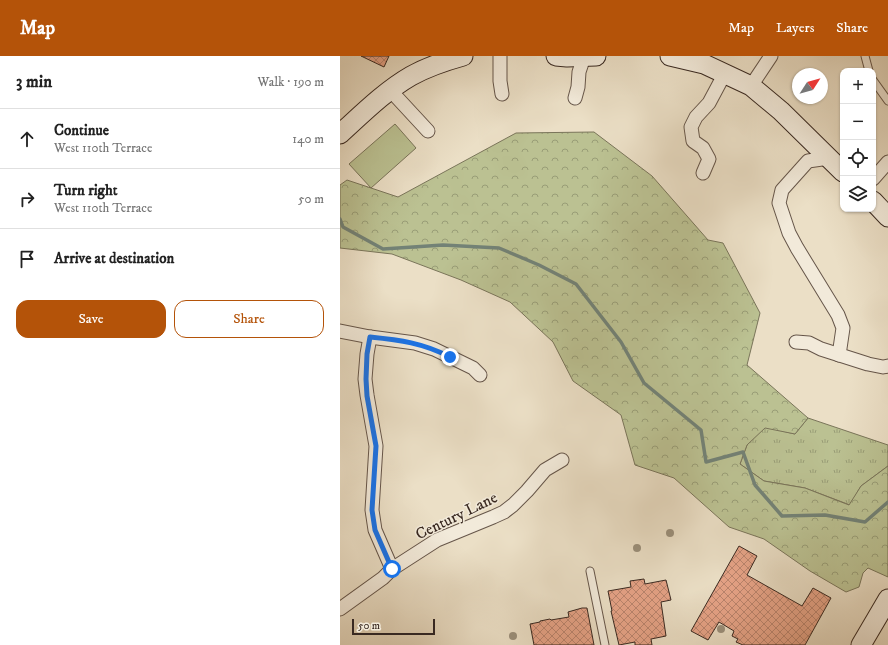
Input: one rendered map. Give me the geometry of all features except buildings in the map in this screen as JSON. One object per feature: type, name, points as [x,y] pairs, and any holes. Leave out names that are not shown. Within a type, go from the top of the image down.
[{"type":"street","points":[[340,134],[411,76],[463,56]]},
{"type":"street","points":[[500,56],[500,81],[502,94]]},
{"type":"street","points":[[556,56],[590,56]]},
{"type":"street","points":[[575,98],[578,87],[579,72],[590,56]]},
{"type":"street","points":[[670,56],[704,64],[751,86],[781,111],[840,169]]},
{"type":"street","points":[[751,86],[771,56]]},
{"type":"street","points":[[703,173],[709,159],[704,148],[693,141],[690,128],[696,117],[709,103],[725,73]]},
{"type":"street","points":[[391,91],[428,131]]},
{"type":"street","points":[[829,158],[808,161],[782,190],[779,203],[789,233],[838,315],[844,328],[839,355]]},
{"type":"street","points":[[876,176],[888,162]]},
{"type":"street","points":[[876,204],[888,217]]},
{"type":"street","points":[[340,331],[415,343],[434,348],[473,368],[480,375]]},
{"type":"street","points":[[370,337],[367,354],[366,379],[367,396],[376,446],[372,510],[375,530],[392,569]]},
{"type":"street","points":[[796,342],[809,343],[821,349],[868,364],[883,367],[888,366]]},
{"type":"street","name":"Century Lane","points":[[340,609],[383,578],[392,569],[437,540],[504,512],[527,491],[545,470],[562,460]]},
{"type":"street","points":[[861,645],[888,599]]},
{"type":"lane","points":[[865,56],[868,68]]},
{"type":"lane","points":[[876,84],[888,101]]},
{"type":"lane","points":[[590,572],[605,645]]},
{"type":"green space","points":[[395,124],[416,148],[371,188],[349,164]]},
{"type":"green space","points":[[594,132],[652,176],[708,240],[723,243],[760,313],[747,365],[808,418],[795,434],[765,428],[747,445],[740,464],[764,481],[805,488],[849,505],[861,486],[888,466],[888,577],[868,568],[863,573],[859,587],[846,592],[810,571],[764,539],[729,527],[674,478],[635,465],[621,415],[573,381],[553,342],[510,302],[461,280],[392,254],[340,248],[340,185],[347,180],[398,197],[516,133]]},
{"type":"green space","points":[[808,418],[888,445],[888,466],[861,486],[850,505],[805,488],[764,481],[740,464],[747,445],[765,427],[795,434]]},
{"type":"waterway","points":[[340,219],[343,227],[383,249],[443,245],[499,248],[539,265],[576,284],[621,342],[644,383],[701,430],[706,462],[743,452],[755,485],[782,516],[825,515],[865,522],[888,502]]},
{"type":"route","points":[[392,569],[375,530],[372,510],[376,446],[367,396],[366,379],[367,354],[370,337],[415,343],[434,348],[450,357]]}]
